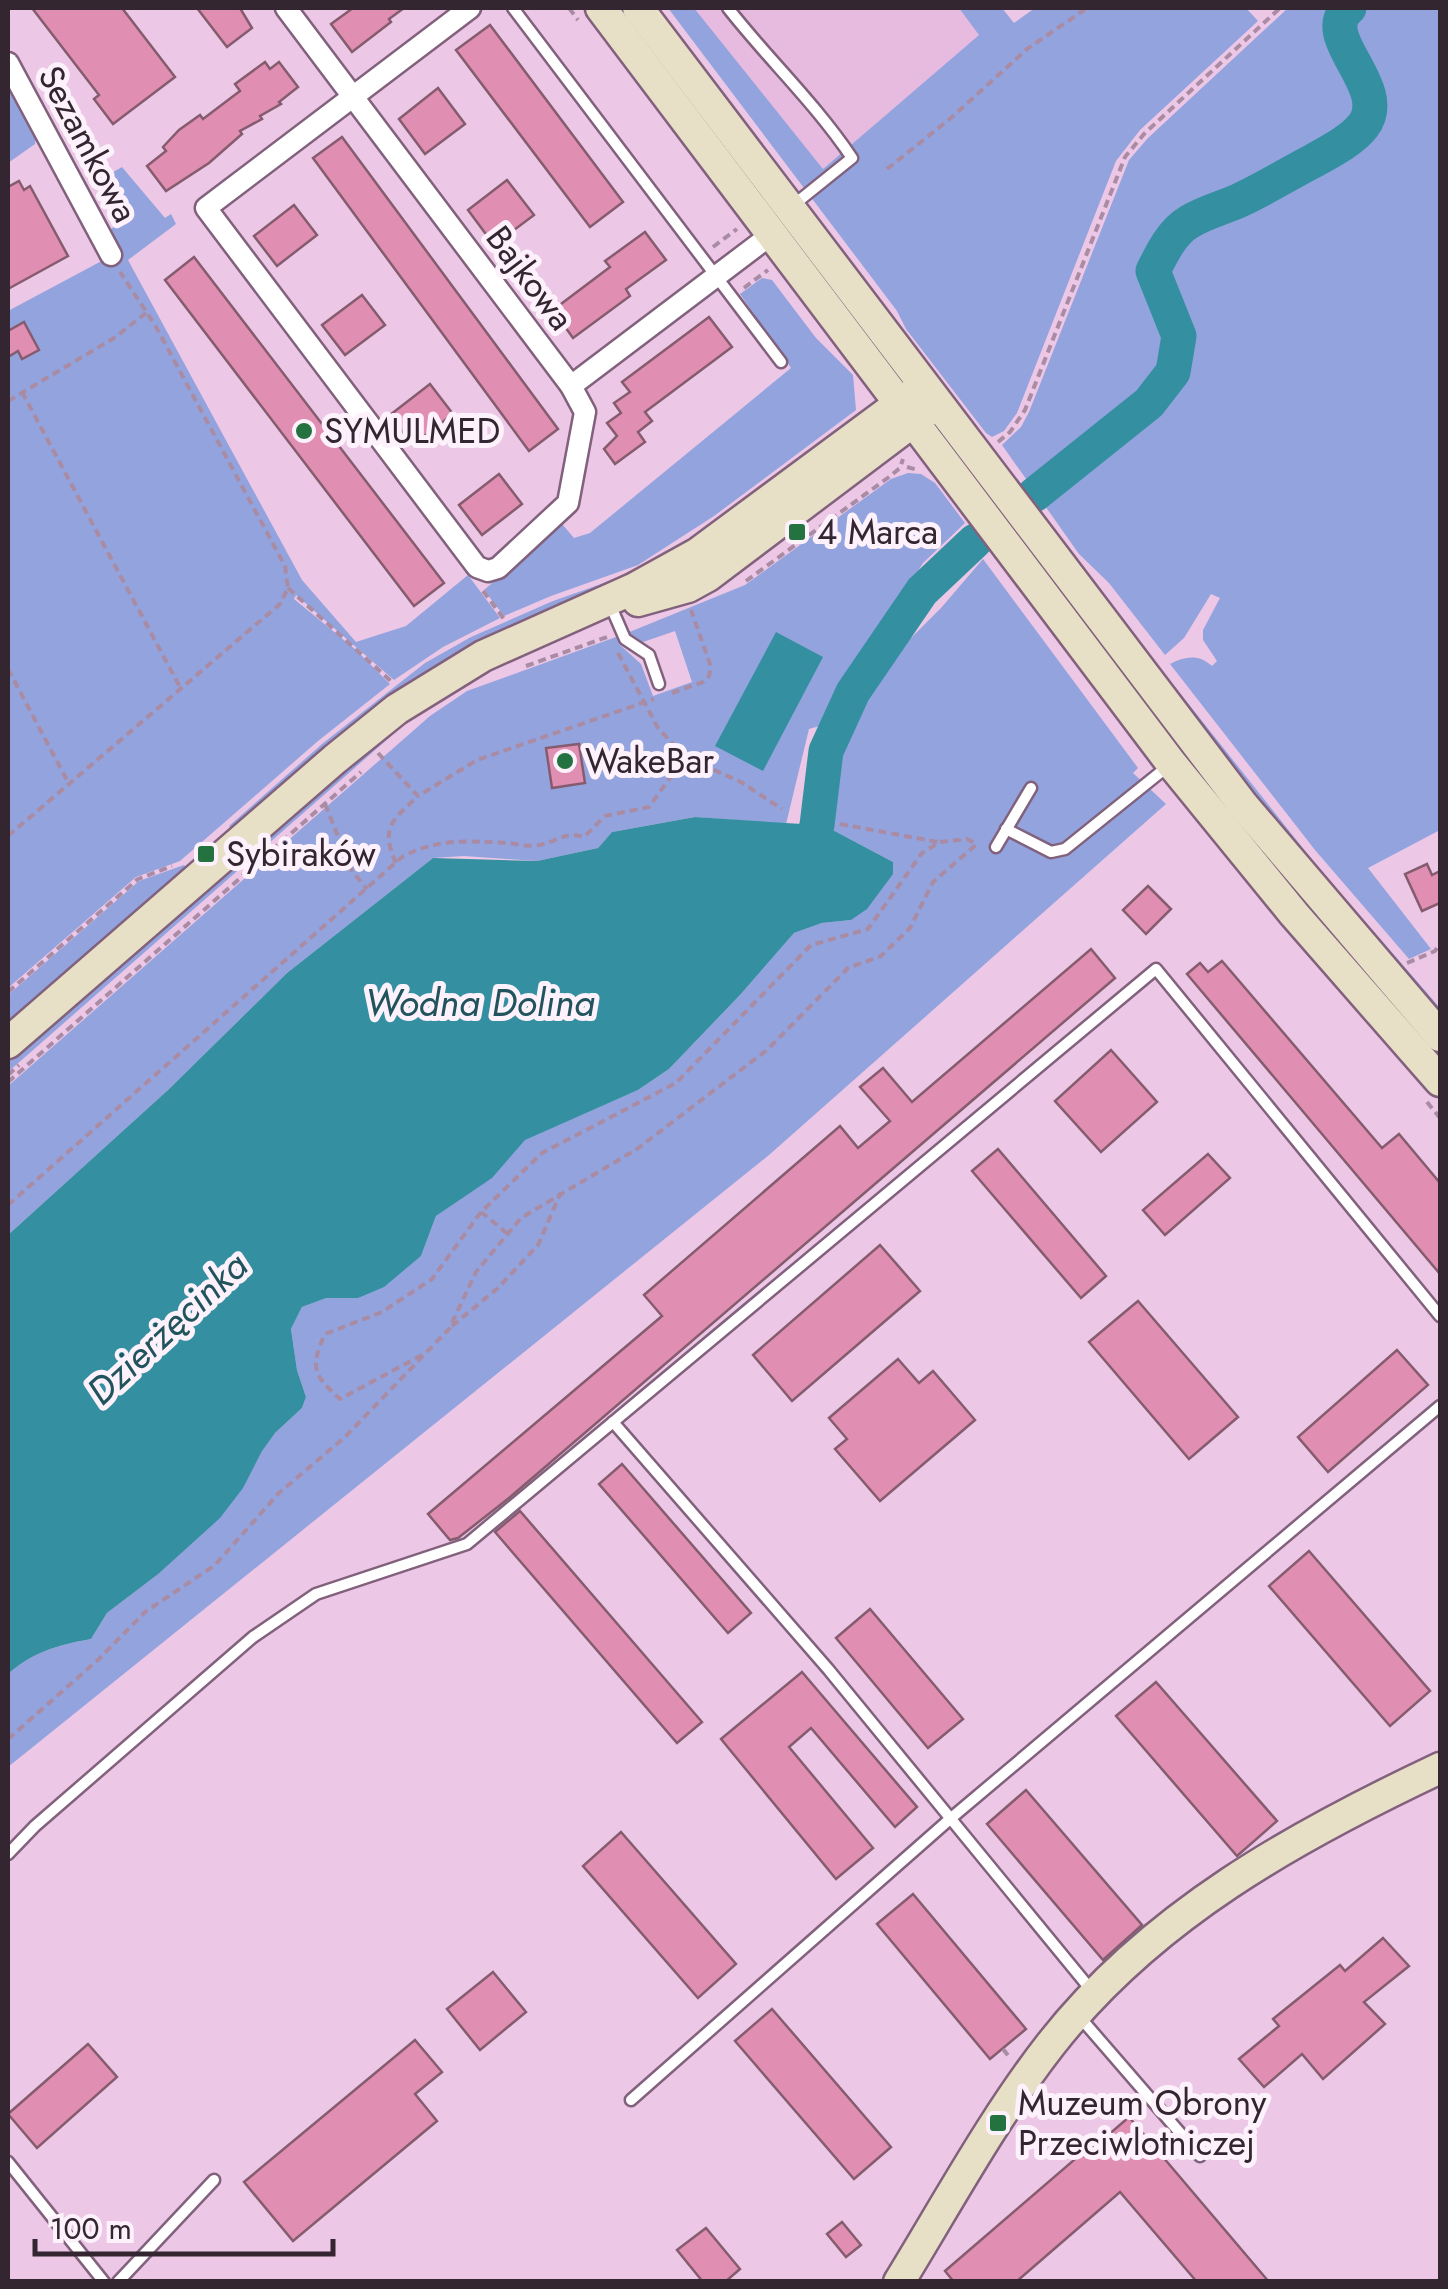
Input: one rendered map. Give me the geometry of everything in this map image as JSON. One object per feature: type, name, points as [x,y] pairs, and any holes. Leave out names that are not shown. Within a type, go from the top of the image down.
[{"type":"main road","points":[[600,8],[772,234],[919,403],[1243,805],[1440,1036]]},
{"type":"main road","points":[[638,8],[790,208],[919,403],[1171,763],[1294,914],[1440,1081]]},
{"type":"main road","points":[[8,1043],[383,720],[459,669],[647,582],[712,544],[919,403]]},
{"type":"main road","points":[[557,624],[611,628],[708,576],[919,403]]},
{"type":"main road","points":[[898,2282],[1028,2076],[1086,2005],[1128,1962],[1221,1886],[1322,1826],[1440,1768]]},
{"type":"street","name":"Bajkowa","points":[[286,8],[572,386],[772,234]]},
{"type":"street","points":[[470,8],[206,208],[477,567],[488,571],[498,568],[568,503],[585,412],[572,386]]},
{"type":"street","name":"Sezamkowa","points":[[8,63],[112,256]]},
{"type":"lane","points":[[513,8],[781,362]]},
{"type":"lane","points":[[728,8],[766,56],[790,76],[852,158],[790,208]]},
{"type":"lane","points":[[611,628],[649,655],[659,684]]},
{"type":"lane","points":[[1006,829],[1051,852],[1065,849],[1171,763]]},
{"type":"lane","points":[[996,847],[1031,788]]},
{"type":"lane","points":[[8,1854],[48,1814],[254,1636],[295,1606],[316,1594],[467,1544],[1156,970],[1440,1316]]},
{"type":"lane","points":[[631,2100],[950,1819],[1440,1406]]},
{"type":"lane","points":[[613,1422],[828,1669],[950,1819],[1086,2005],[1090,2025],[1200,2156]]},
{"type":"lane","points":[[8,2162],[104,2282]]},
{"type":"lane","points":[[118,2282],[214,2180]]},
{"type":"path","points":[[887,169],[1027,49],[1086,8]]},
{"type":"path","points":[[994,444],[1010,432],[1024,410],[1124,158],[1144,134],[1280,8]]},
{"type":"path","points":[[702,256],[737,228]]},
{"type":"path","points":[[8,836],[280,604],[288,588],[284,566],[112,256]]},
{"type":"path","points":[[732,296],[768,270]]},
{"type":"path","points":[[8,401],[114,338],[146,313]]},
{"type":"path","points":[[22,392],[181,689]]},
{"type":"path","points":[[498,568],[482,590],[504,620]]},
{"type":"path","points":[[288,588],[394,684]]},
{"type":"path","points":[[396,862],[386,841],[394,819],[418,796],[477,760],[703,682],[710,676],[687,601]]},
{"type":"path","points":[[524,664],[611,628]]},
{"type":"path","points":[[617,650],[658,728],[685,756],[741,782],[782,808]]},
{"type":"path","points":[[8,670],[69,784]]},
{"type":"path","points":[[377,751],[418,796]]},
{"type":"path","points":[[8,1205],[396,862],[424,845],[457,840],[540,845],[557,836],[584,837],[605,816],[649,807],[685,756]]},
{"type":"path","points":[[8,1079],[365,765]]},
{"type":"path","points":[[324,802],[352,871],[366,889]]},
{"type":"path","points":[[840,824],[940,842],[967,840],[996,847]]},
{"type":"path","points":[[426,1353],[340,1399],[319,1380],[314,1359],[326,1334],[382,1312],[432,1278],[482,1212],[542,1153],[676,1084],[811,945],[868,930],[922,853],[940,842]]},
{"type":"path","points":[[449,1329],[476,1272],[521,1218],[637,1149],[767,1050],[848,968],[881,956],[910,928],[932,882],[977,844]]},
{"type":"path","points":[[1407,963],[1434,951],[1440,942]]},
{"type":"path","points":[[8,1739],[144,1612],[215,1565],[278,1493],[346,1437],[449,1329],[498,1288],[538,1245],[562,1192]]},
{"type":"path","points":[[482,1212],[508,1234]]},
{"type":"shaded area","points":[[668,8],[694,8],[823,169],[979,35],[959,8],[1002,8],[1014,23],[1035,8],[1246,8],[1258,21],[1140,130],[1116,161],[1017,413],[1004,431],[992,437],[906,329],[897,311]]},
{"type":"shaded area","points":[[694,8],[959,8],[980,34],[823,169]]},
{"type":"shaded area","points":[[1288,8],[1440,8],[1440,830],[1368,868],[1431,949],[1409,959],[1315,850],[1170,664],[1192,658],[1212,666],[1217,661],[1203,640],[1203,630],[1220,598],[1211,594],[1184,638],[1165,655],[1109,583],[1079,554],[1002,445],[1021,427],[1029,412],[1129,160]]},
{"type":"shaded area","points":[[8,74],[37,128],[35,144],[8,163]]},
{"type":"shaded area","points":[[122,167],[165,218],[171,214],[176,224],[128,260],[302,580],[356,642],[406,626],[468,575],[500,618],[443,647],[394,680],[296,595],[294,599],[390,684],[180,861],[136,877],[8,988],[8,311],[111,256],[109,235],[123,220],[101,179]]},
{"type":"shaded area","points":[[762,278],[772,280],[816,338],[853,375],[856,410],[714,516],[638,565],[504,616],[484,590],[562,524],[574,538],[590,533],[791,368],[740,294]]},
{"type":"shaded area","points":[[853,420],[692,549],[518,627],[235,832],[229,826],[322,744],[425,663],[471,637],[553,601],[641,570],[718,520]]},
{"type":"shaded area","points":[[908,473],[921,474],[935,483],[965,523],[923,563],[823,725],[809,729],[786,824],[695,817],[612,832],[598,848],[537,861],[433,858],[287,973],[168,1090],[8,1235],[8,1086],[430,716],[467,691],[616,637],[641,664],[653,696],[692,682],[675,631],[643,642],[627,633],[745,585],[891,479]]},
{"type":"shaded area","name":"Wodna Dolina","points":[[983,559],[1138,768],[1133,773],[1166,804],[769,1155],[8,1767],[8,1674],[46,1650],[91,1639],[107,1613],[157,1575],[275,1433],[302,1408],[306,1397],[291,1329],[302,1307],[325,1298],[358,1298],[421,1256],[436,1216],[492,1177],[525,1139],[638,1090],[669,1069],[794,933],[822,923],[851,920],[893,862],[829,828],[838,758],[881,668]]},
{"type":"shaded area","points":[[1164,673],[1317,866],[1440,1008],[1440,1019],[1313,873],[1165,686]]},
{"type":"shaded area","points":[[423,708],[8,1072],[8,1058],[359,754]]},
{"type":"shaded area","points":[[184,865],[189,871],[8,1029],[8,995],[139,881]]},
{"type":"water","points":[[776,632],[823,657],[763,771],[715,746]]},
{"type":"water","name":"Wodna Dolina","points":[[695,817],[829,828],[893,862],[893,874],[867,909],[851,920],[822,923],[794,933],[669,1069],[638,1090],[525,1140],[492,1178],[436,1216],[421,1256],[384,1287],[358,1298],[326,1298],[302,1307],[291,1329],[306,1397],[302,1408],[275,1433],[243,1488],[220,1518],[157,1575],[107,1613],[91,1639],[46,1650],[8,1674],[8,1235],[168,1090],[287,973],[433,858],[537,861],[598,848],[612,832]]},
{"type":"building","points":[[32,8],[122,8],[175,77],[113,124],[94,99],[99,95]]},
{"type":"building","points":[[197,8],[240,8],[252,28],[227,47]]},
{"type":"building","points":[[353,8],[404,8],[352,52],[331,24]]},
{"type":"building","points":[[490,25],[623,202],[590,227],[456,50]]},
{"type":"building","points":[[265,62],[270,69],[279,62],[298,87],[281,104],[260,116],[262,119],[240,131],[242,134],[209,163],[166,191],[147,166],[166,151],[163,147],[179,130],[200,115],[203,119],[240,91],[235,84]]},
{"type":"building","points":[[438,88],[465,124],[425,154],[399,119]]},
{"type":"building","points":[[342,137],[558,429],[529,451],[313,158]]},
{"type":"building","points":[[507,180],[534,215],[494,245],[468,210]]},
{"type":"building","points":[[19,181],[24,190],[30,186],[68,256],[8,289],[8,187]]},
{"type":"building","points":[[294,205],[317,235],[277,266],[254,236]]},
{"type":"building","points":[[645,232],[666,260],[626,289],[630,296],[573,338],[553,310],[610,267],[605,261]]},
{"type":"building","points":[[194,257],[444,583],[414,606],[165,280]]},
{"type":"building","points":[[362,295],[385,325],[345,355],[322,325]]},
{"type":"building","points":[[709,317],[732,347],[645,412],[652,421],[638,432],[645,442],[615,464],[604,449],[617,436],[607,423],[621,413],[614,403],[630,392],[622,382]]},
{"type":"building","points":[[24,322],[39,350],[22,359],[18,351],[8,357],[8,331]]},
{"type":"building","points":[[430,384],[453,414],[413,445],[390,415]]},
{"type":"building","points":[[499,474],[522,504],[482,535],[459,505]]},
{"type":"building","points":[[579,744],[585,783],[552,788],[546,748]]},
{"type":"building","points":[[1427,864],[1432,875],[1440,871],[1440,903],[1422,911],[1405,874]]},
{"type":"building","points":[[1148,886],[1171,909],[1146,934],[1123,910]]},
{"type":"building","points":[[1091,949],[1115,978],[509,1498],[458,1538],[450,1540],[428,1514],[662,1316],[644,1295],[840,1126],[858,1148],[890,1121],[860,1087],[883,1068],[912,1102]]},
{"type":"building","points":[[1222,961],[1382,1148],[1399,1134],[1440,1183],[1440,1274],[1187,974],[1200,963],[1208,972]]},
{"type":"building","points":[[1111,1050],[1157,1102],[1101,1152],[1055,1101]]},
{"type":"building","points":[[998,1149],[1106,1276],[1081,1298],[972,1171]]},
{"type":"building","points":[[1208,1154],[1230,1178],[1165,1235],[1143,1210]]},
{"type":"building","points":[[880,1245],[920,1291],[792,1401],[753,1355]]},
{"type":"building","points":[[1138,1301],[1238,1417],[1189,1459],[1089,1342]]},
{"type":"building","points":[[1397,1350],[1428,1385],[1328,1472],[1298,1437]]},
{"type":"building","points":[[898,1359],[919,1383],[933,1371],[975,1420],[880,1501],[835,1449],[847,1439],[829,1418]]},
{"type":"building","points":[[622,1464],[751,1613],[728,1633],[599,1484]]},
{"type":"building","points":[[520,1511],[702,1722],[677,1743],[495,1532]]},
{"type":"building","points":[[1309,1551],[1430,1691],[1390,1726],[1269,1586]]},
{"type":"building","points":[[870,1609],[963,1719],[928,1748],[836,1638]]},
{"type":"building","points":[[802,1672],[917,1807],[895,1827],[811,1728],[789,1747],[873,1848],[836,1879],[721,1739]]},
{"type":"building","points":[[1156,1682],[1277,1821],[1237,1856],[1116,1716]]},
{"type":"building","points":[[1026,1790],[1142,1925],[1103,1960],[987,1824]]},
{"type":"building","points":[[621,1832],[736,1964],[698,1998],[583,1866]]},
{"type":"building","points":[[913,1894],[1026,2029],[990,2059],[877,1924]]},
{"type":"building","points":[[1383,1938],[1409,1966],[1364,2002],[1385,2024],[1323,2079],[1302,2054],[1264,2087],[1239,2059],[1279,2026],[1273,2019],[1340,1965],[1345,1971]]},
{"type":"building","points":[[493,1972],[526,2012],[480,2050],[447,2009]]},
{"type":"building","points":[[772,2009],[891,2147],[854,2179],[735,2041]]},
{"type":"building","points":[[415,2040],[442,2072],[415,2094],[437,2121],[293,2241],[244,2182]]},
{"type":"building","points":[[88,2044],[117,2077],[37,2148],[8,2114]]},
{"type":"building","points":[[1129,2117],[1269,2282],[1197,2282],[1120,2192],[1016,2282],[954,2282],[945,2271]]},
{"type":"building","points":[[842,2222],[861,2245],[846,2257],[827,2234]]},
{"type":"building","points":[[706,2228],[740,2269],[725,2282],[703,2282],[677,2250]]},
{"type":"waterway","name":"Dzierżęcinka","points":[[1034,495],[1149,403],[1173,372],[1179,336],[1153,271],[1177,231],[1326,154],[1363,126],[1370,111],[1369,95],[1341,33],[1341,20],[1349,8]]},
{"type":"waterway","name":"Dzierżęcinka","points":[[806,869],[817,825],[826,751],[853,692],[922,591],[975,541]]},
{"type":"place","name":"SYMULMED","points":[[304,431]]},
{"type":"place","name":"4 Marca","points":[[797,532]]},
{"type":"place","name":"WakeBar","points":[[565,761]]},
{"type":"place","name":"Sybiraków","points":[[206,854]]},
{"type":"place","name":"Muzeum Obrony Przeciwlotniczej","points":[[998,2123]]}]
